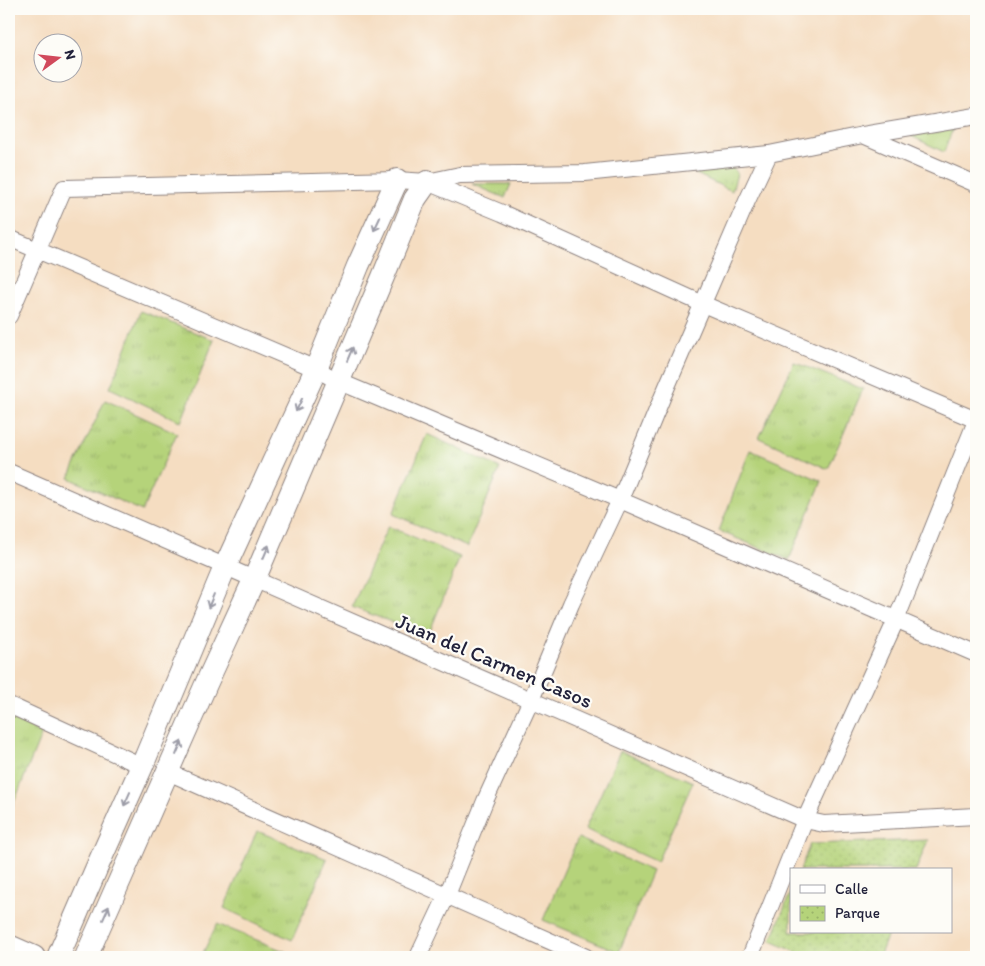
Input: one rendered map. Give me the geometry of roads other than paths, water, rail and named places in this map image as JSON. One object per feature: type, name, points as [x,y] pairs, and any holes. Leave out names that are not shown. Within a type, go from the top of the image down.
[{"type":"street","points":[[9,316],[64,188],[397,180],[426,182],[460,175],[585,173],[769,154],[863,135],[976,116]]},
{"type":"street","points":[[863,135],[976,184]]},
{"type":"street","points":[[418,957],[447,895],[485,801],[531,700],[571,604],[620,500],[702,304],[769,154]]},
{"type":"street","points":[[58,957],[142,766],[225,567],[316,369],[358,266],[397,180]]},
{"type":"street","points":[[426,182],[702,304],[976,421],[896,620],[805,820],[750,957]]},
{"type":"street","points":[[86,957],[254,580],[415,199],[426,182]]},
{"type":"street","points":[[9,238],[976,654]]},
{"type":"street","name":"Juan del Carmen Casos","points":[[9,472],[805,820],[824,824],[976,816]]},
{"type":"street","points":[[9,705],[142,766]]},
{"type":"street","points":[[168,772],[586,957]]},
{"type":"street","points":[[9,946],[34,957]]}]
